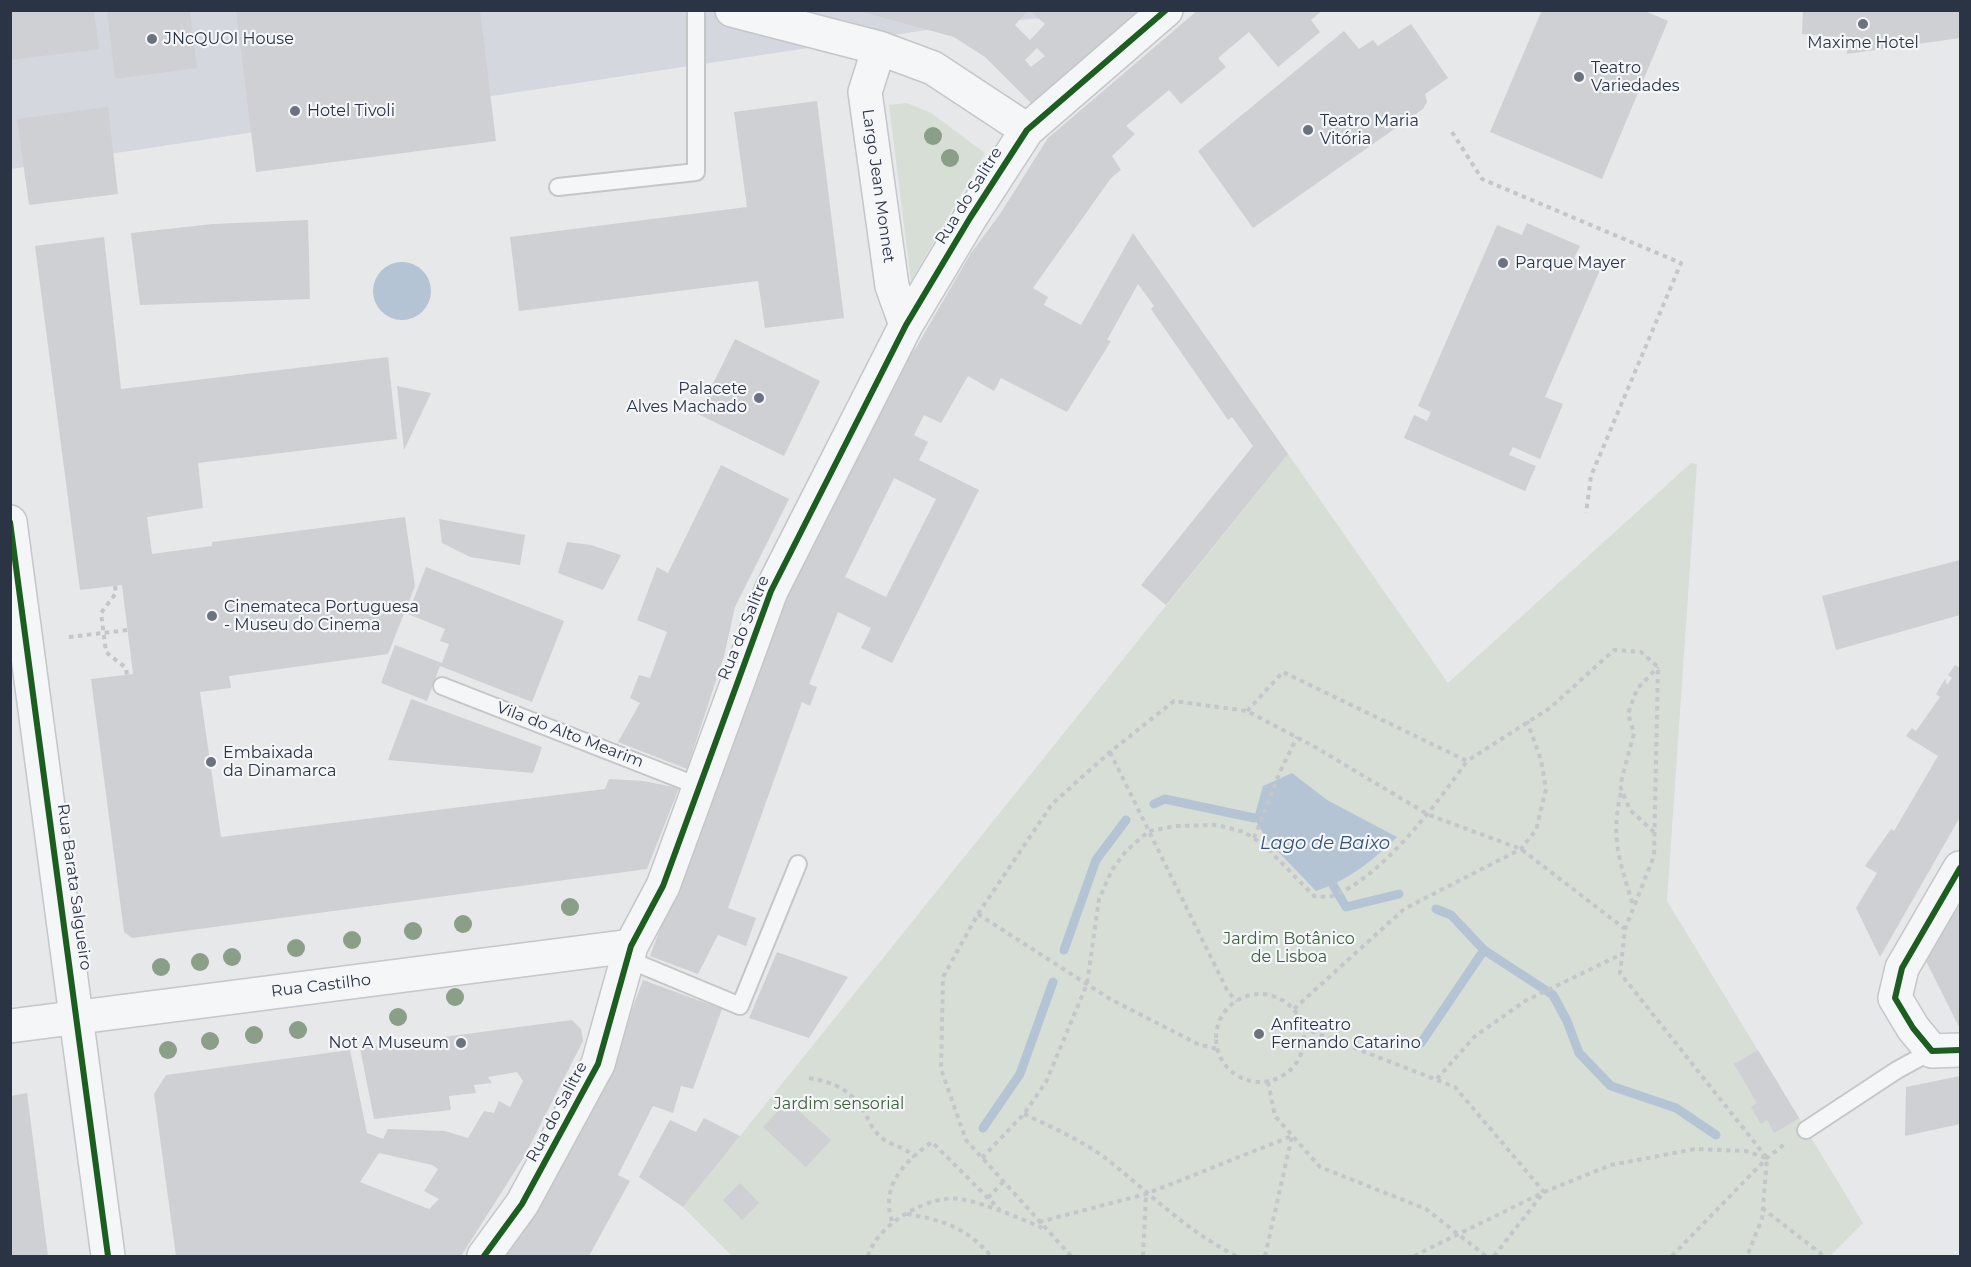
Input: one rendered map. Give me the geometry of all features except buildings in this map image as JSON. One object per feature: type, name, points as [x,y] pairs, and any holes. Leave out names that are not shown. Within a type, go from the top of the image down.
[{"type":"street","points":[[732,10],[879,48],[933,68],[1027,130]]},
{"type":"street","name":"Rua do Salitre","points":[[484,1257],[522,1204],[598,1064],[629,952],[663,886],[771,591],[906,324],[1027,130],[1166,10]]},
{"type":"street","name":"Largo Jean Monnet","points":[[879,48],[865,92],[892,286],[906,324]]},
{"type":"street","name":"Rua Barata Salgueiro","points":[[10,522],[18,634],[78,1017],[108,1257]]},
{"type":"street","points":[[1946,1051],[1913,1028],[1895,998],[1902,968],[1960,868]]},
{"type":"street","name":"Rua Castilho","points":[[10,1026],[629,952]]},
{"type":"lane","points":[[558,187],[696,172],[696,10]]},
{"type":"lane","name":"Vila do Alto Mearim","points":[[442,686],[698,786]]},
{"type":"lane","points":[[629,952],[740,1006],[798,864]]},
{"type":"lane","points":[[1806,1130],[1897,1070],[1946,1051]]},
{"type":"path","points":[[1452,132],[1482,179],[1681,264],[1591,476],[1586,513]]},
{"type":"path","points":[[115,586],[116,593],[101,613],[103,633],[106,652],[126,668],[127,675]]},
{"type":"path","points":[[69,637],[128,630]]},
{"type":"path","points":[[982,1158],[1024,1114],[1046,1082],[1087,984],[1099,898],[1112,870],[1126,851],[1149,831],[1176,826],[1217,825],[1244,832],[1254,838],[1314,896],[1331,896],[1374,869],[1429,814],[1467,761],[1550,708],[1614,650],[1641,652],[1658,667],[1654,856],[1625,929],[1620,973],[1767,1158],[1761,1219],[1747,1257]]},
{"type":"path","points":[[1654,832],[1630,810],[1620,786],[1625,759],[1634,733],[1628,714],[1637,689],[1658,667]]},
{"type":"path","points":[[1247,711],[1283,672],[1467,761]]},
{"type":"path","points":[[1071,1257],[966,1140],[941,1069],[943,977],[978,914],[1052,804],[1110,752],[1174,701],[1247,711],[1297,737],[1429,814],[1521,849],[1625,929]]},
{"type":"path","points":[[1294,1010],[1404,909],[1521,849],[1536,830],[1546,789],[1541,760],[1527,721]]},
{"type":"path","points":[[1254,838],[1279,774],[1297,737]]},
{"type":"path","points":[[1110,752],[1228,992],[1237,1001]]},
{"type":"path","points":[[1621,793],[1616,813],[1615,847],[1634,907]]},
{"type":"path","points":[[978,914],[1110,999],[1198,1044],[1217,1049]]},
{"type":"path","points":[[1436,1080],[1474,1037],[1525,1001],[1622,954]]},
{"type":"path","points":[[1260,994],[1273,996],[1294,1010],[1303,1028],[1302,1053],[1294,1066],[1282,1076],[1268,1082],[1242,1078],[1222,1061],[1217,1049],[1219,1022],[1226,1010],[1237,1001],[1260,994]]},
{"type":"path","points":[[1303,1028],[1455,1087],[1544,1192]]},
{"type":"path","points":[[809,1078],[833,1082],[847,1089],[863,1110],[874,1131],[883,1140],[905,1147],[914,1156]]},
{"type":"path","points":[[1268,1082],[1275,1116],[1320,1167],[1426,1209],[1486,1257]]},
{"type":"path","points":[[1024,1114],[1062,1131],[1106,1159],[1184,1226],[1236,1257]]},
{"type":"path","points":[[1672,1257],[1767,1158],[1806,1130]]},
{"type":"path","points":[[1039,1222],[1146,1194],[1292,1136]]},
{"type":"path","points":[[1265,1257],[1292,1136]]},
{"type":"path","points":[[892,1221],[887,1197],[894,1180],[914,1156],[932,1142],[1000,1210]]},
{"type":"path","points":[[1414,1257],[1544,1192],[1611,1165],[1695,1149],[1746,1151],[1767,1158]]},
{"type":"path","points":[[988,1198],[1003,1182]]},
{"type":"path","points":[[1494,1257],[1544,1192]]},
{"type":"path","points":[[1143,1257],[1146,1194]]},
{"type":"path","points":[[868,1257],[870,1249],[892,1221],[923,1205],[957,1199],[1000,1210],[1046,1229]]},
{"type":"path","points":[[1762,1208],[1824,1257]]},
{"type":"path","points":[[906,1214],[940,1219],[976,1239],[991,1257]]},
{"type":"shaded area","points":[[11,11],[1139,11],[966,24],[11,169]]},
{"type":"green space","points":[[907,103],[931,113],[985,153],[911,281],[889,105]]},
{"type":"green space","name":"Jardim Botânico de Lisboa","points":[[1288,454],[1448,683],[1691,463],[1697,464],[1667,901],[1863,1223],[1830,1256],[732,1256],[683,1207]]},
{"type":"water","points":[[402,262],[418,267],[426,275],[431,291],[426,307],[418,315],[402,320],[386,315],[378,307],[373,291],[378,275],[386,267]]},
{"type":"water","name":"Lago de Baixo","points":[[1292,773],[1327,800],[1397,837],[1360,869],[1316,891],[1267,840],[1254,818],[1263,786]]},
{"type":"waterway","points":[[1154,804],[1165,799],[1254,818]]},
{"type":"waterway","points":[[1064,950],[1096,860],[1126,820]]},
{"type":"waterway","points":[[1333,885],[1346,907],[1399,894]]},
{"type":"waterway","points":[[1436,909],[1451,915],[1484,950],[1553,995],[1567,1021],[1579,1053],[1611,1086],[1676,1108],[1716,1135]]},
{"type":"waterway","points":[[1421,1043],[1484,950]]},
{"type":"waterway","points":[[983,1128],[1020,1074],[1053,982]]},
{"type":"cycle path","points":[[484,1256],[522,1204],[598,1064],[631,946],[663,886],[771,591],[906,325],[970,218],[1027,130],[1166,10]]},
{"type":"cycle path","points":[[10,522],[108,1256]]},
{"type":"cycle path","points":[[1960,868],[1902,968],[1895,998],[1913,1028],[1932,1051],[1960,1050]]},
{"type":"place","name":"Maxime Hotel","points":[[1863,24]]},
{"type":"place","name":"JNcQUOI House","points":[[152,39]]},
{"type":"place","name":"Teatro Variedades","points":[[1579,77]]},
{"type":"place","name":"Hotel Tivoli","points":[[295,111]]},
{"type":"place","name":"Teatro Maria Vitória","points":[[1308,130]]},
{"type":"place","name":"Parque Mayer","points":[[1503,263]]},
{"type":"place","name":"Palacete Alves Machado","points":[[759,398]]},
{"type":"place","name":"Cinemateca Portuguesa - Museu do Cinema","points":[[212,616]]},
{"type":"place","name":"Embaixada da Dinamarca","points":[[211,762]]},
{"type":"place","name":"Anfiteatro Fernando Catarino","points":[[1259,1034]]},
{"type":"place","name":"Not A Museum","points":[[461,1043]]},
{"type":"park label","name":"Jardim sensorial","points":[[839,1104]]}]
